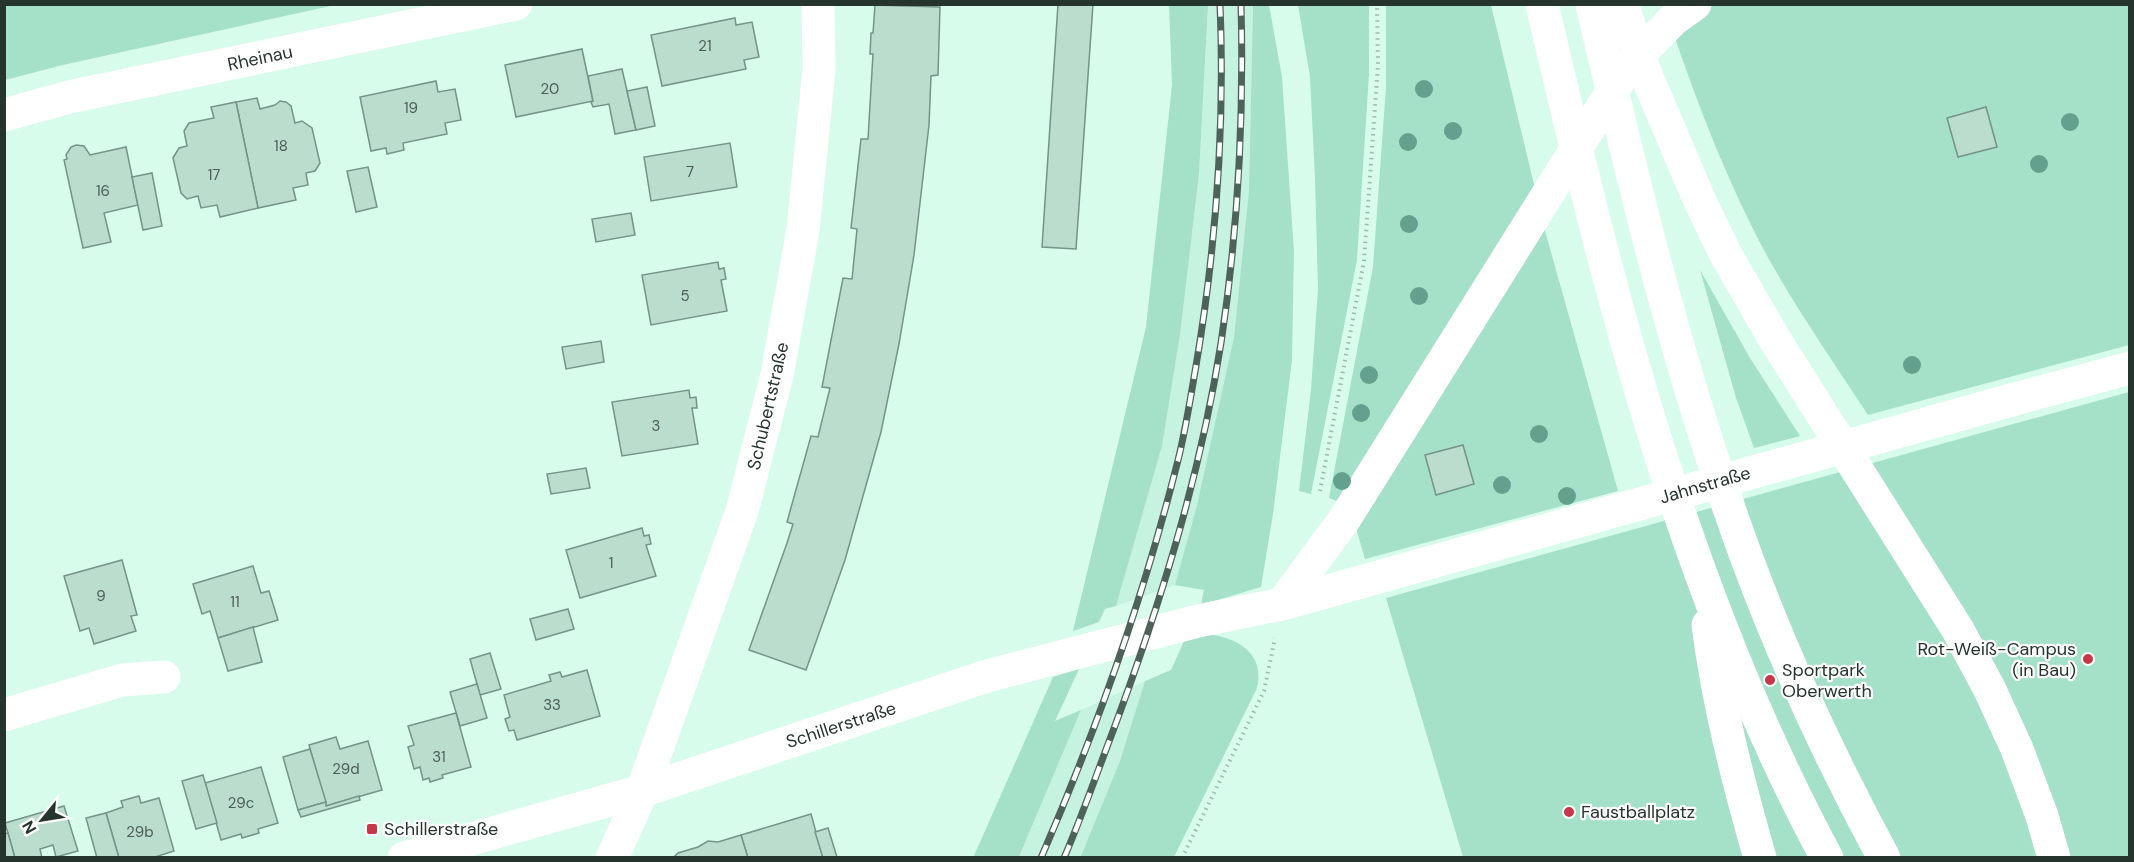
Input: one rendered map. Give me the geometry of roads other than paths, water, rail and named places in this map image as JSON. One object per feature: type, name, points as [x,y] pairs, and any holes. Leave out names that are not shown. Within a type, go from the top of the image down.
[{"type":"main road","name":"Rheinau","points":[[4,115],[69,97],[516,4]]},
{"type":"main road","name":"Schubertstraße","points":[[612,858],[642,790],[742,511],[777,375],[803,230],[819,69],[818,4]]},
{"type":"main road","points":[[1542,4],[1603,258],[1681,520],[1768,738],[1827,858]]},
{"type":"main road","points":[[1592,4],[1668,314],[1714,463],[1746,556],[1793,672],[1884,858]]},
{"type":"main road","points":[[1622,4],[1645,72],[1726,255],[1774,339],[1958,630],[1985,680],[2017,749],[2042,816],[2054,858]]},
{"type":"main road","points":[[1282,604],[1340,525],[1628,66],[1674,19],[1695,4]]},
{"type":"main road","name":"Jahnstraße","points":[[1282,604],[2130,368]]},
{"type":"main road","points":[[1701,572],[1719,696],[1733,760],[1760,858]]},
{"type":"main road","name":"Schillerstraße","points":[[404,858],[642,790],[987,676],[1187,624],[1282,604]]},
{"type":"main road","points":[[4,715],[122,680],[164,677]]},
{"type":"railway","points":[[1041,858],[1081,762],[1133,617],[1163,518],[1182,443],[1203,321],[1214,231],[1220,140],[1220,4]]},
{"type":"railway","points":[[1064,858],[1147,636],[1177,540],[1202,442],[1221,343],[1236,217],[1242,89],[1241,4]]},
{"type":"place","name":"Rot-Weiß-Campus (in Bau)","points":[[2088,659]]},
{"type":"place","name":"Sportpark Oberwerth","points":[[1770,680]]},
{"type":"place","name":"Faustballplatz","points":[[1569,812]]},
{"type":"place","name":"Schillerstraße","points":[[372,829]]}]
